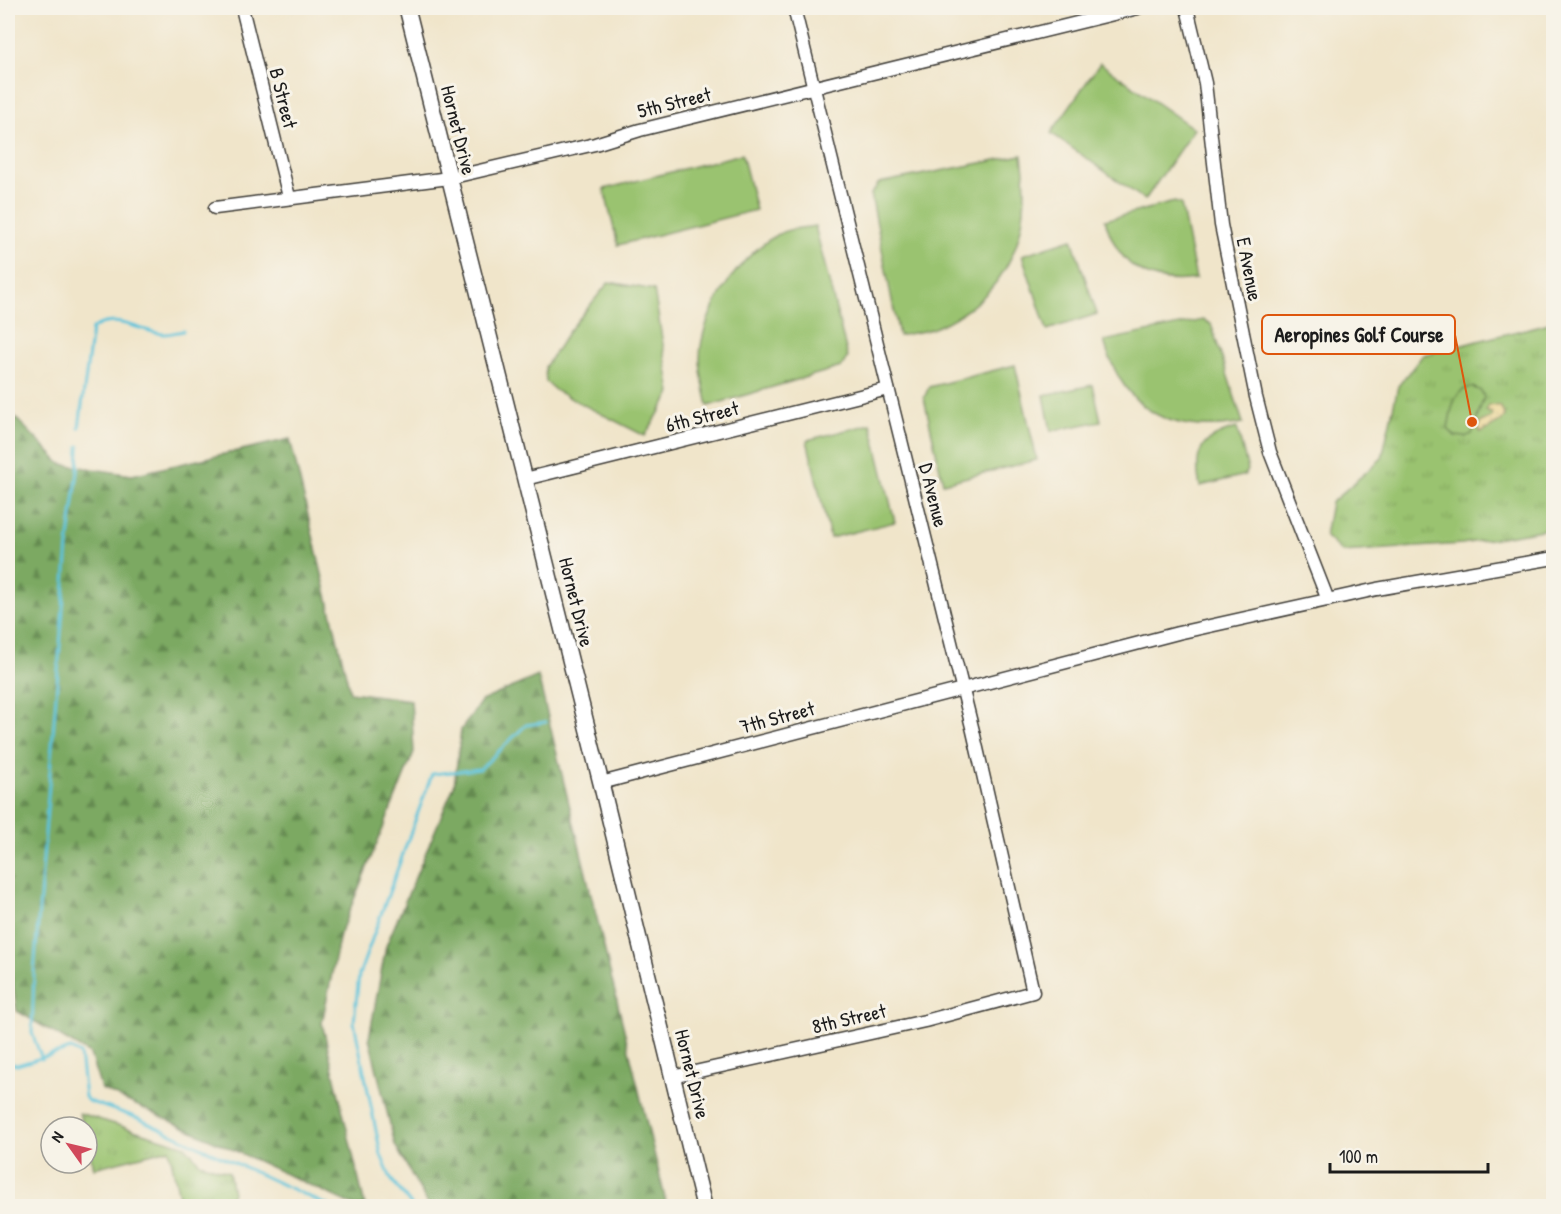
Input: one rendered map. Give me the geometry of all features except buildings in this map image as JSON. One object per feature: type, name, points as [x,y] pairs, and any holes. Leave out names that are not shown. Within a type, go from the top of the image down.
[{"type":"main road","name":"Hornet Drive","points":[[407,8],[601,783],[704,1206]]},
{"type":"street","name":"B Street","points":[[242,8],[289,197]]},
{"type":"street","name":"D Avenue","points":[[794,8],[816,88],[962,688],[1033,992]]},
{"type":"street","name":"5th Street","points":[[215,208],[449,178],[1138,8]]},
{"type":"street","name":"E Avenue","points":[[1187,8],[1205,83],[1221,225],[1256,397],[1270,452],[1328,600]]},
{"type":"street","name":"6th Street","points":[[525,479],[888,388]]},
{"type":"street","name":"7th Street","points":[[601,783],[1178,633],[1328,600],[1554,558]]},
{"type":"street","name":"8th Street","points":[[672,1077],[925,1021],[1033,992]]},
{"type":"green space","points":[[1100,63],[1194,129],[1145,200],[1051,133]]},
{"type":"green space","points":[[742,154],[756,210],[618,245],[604,189]]},
{"type":"green space","points":[[1022,155],[1025,183],[1024,210],[1011,258],[998,280],[981,299],[960,315],[934,328],[899,336],[871,194],[879,183]]},
{"type":"green space","points":[[1174,202],[1181,204],[1196,279],[1164,279],[1138,270],[1118,250],[1105,220]]},
{"type":"green space","points":[[815,226],[848,357],[841,367],[708,406],[700,365],[702,341],[707,322],[726,285],[738,268],[767,241],[783,232]]},
{"type":"green space","points":[[1072,239],[1097,314],[1047,330],[1022,255]]},
{"type":"green space","points":[[609,282],[654,290],[671,393],[645,436],[556,391],[546,382],[545,367],[569,331]]},
{"type":"green space","points":[[1203,320],[1211,324],[1243,423],[1194,426],[1154,414],[1138,402],[1124,386],[1104,341]]},
{"type":"green space","points":[[1553,322],[1553,528],[1462,544],[1342,552],[1325,536],[1331,503],[1382,458],[1398,386],[1423,355]]},
{"type":"green space","points":[[1015,365],[1037,460],[943,483],[924,398],[929,387]]},
{"type":"green space","points":[[1093,385],[1101,421],[1051,431],[1044,395]]},
{"type":"green space","points":[[1472,387],[1481,391],[1484,397],[1472,434],[1465,437],[1455,436],[1448,429],[1456,397],[1460,392]]},
{"type":"green space","points":[[8,410],[61,464],[132,475],[290,439],[350,692],[411,700],[414,752],[340,934],[322,1023],[365,1206],[355,1206],[101,1089],[90,1054],[17,1011],[8,955]]},
{"type":"green space","points":[[871,424],[895,522],[830,538],[807,440]]},
{"type":"green space","points":[[1237,428],[1248,470],[1245,475],[1200,486],[1198,463],[1203,447],[1216,436]]},
{"type":"green space","points":[[538,676],[667,1206],[429,1206],[395,1145],[369,1038],[386,946],[454,786],[461,730],[481,701]]},
{"type":"green space","points":[[99,1119],[185,1146],[200,1163],[229,1172],[233,1193],[224,1206],[181,1206],[169,1149],[99,1167]]},
{"type":"sand","points":[[1489,405],[1500,406],[1505,416],[1500,422],[1481,433],[1478,428],[1481,422],[1492,417],[1493,414],[1486,411]]},
{"type":"waterway","points":[[79,428],[92,329],[109,322],[127,324],[155,333],[183,331]]},
{"type":"waterway","points":[[42,1059],[32,1033],[34,973],[68,545],[79,446]]},
{"type":"waterway","points":[[412,1206],[391,1179],[381,1155],[354,1022],[359,975],[432,774],[480,769],[526,725],[546,722]]},
{"type":"waterway","points":[[8,1063],[17,1065],[71,1049],[80,1054],[85,1097],[88,1101],[135,1117],[329,1206]]},
{"type":"place","name":"Aeropines Golf Course","points":[[1472,422]]}]
